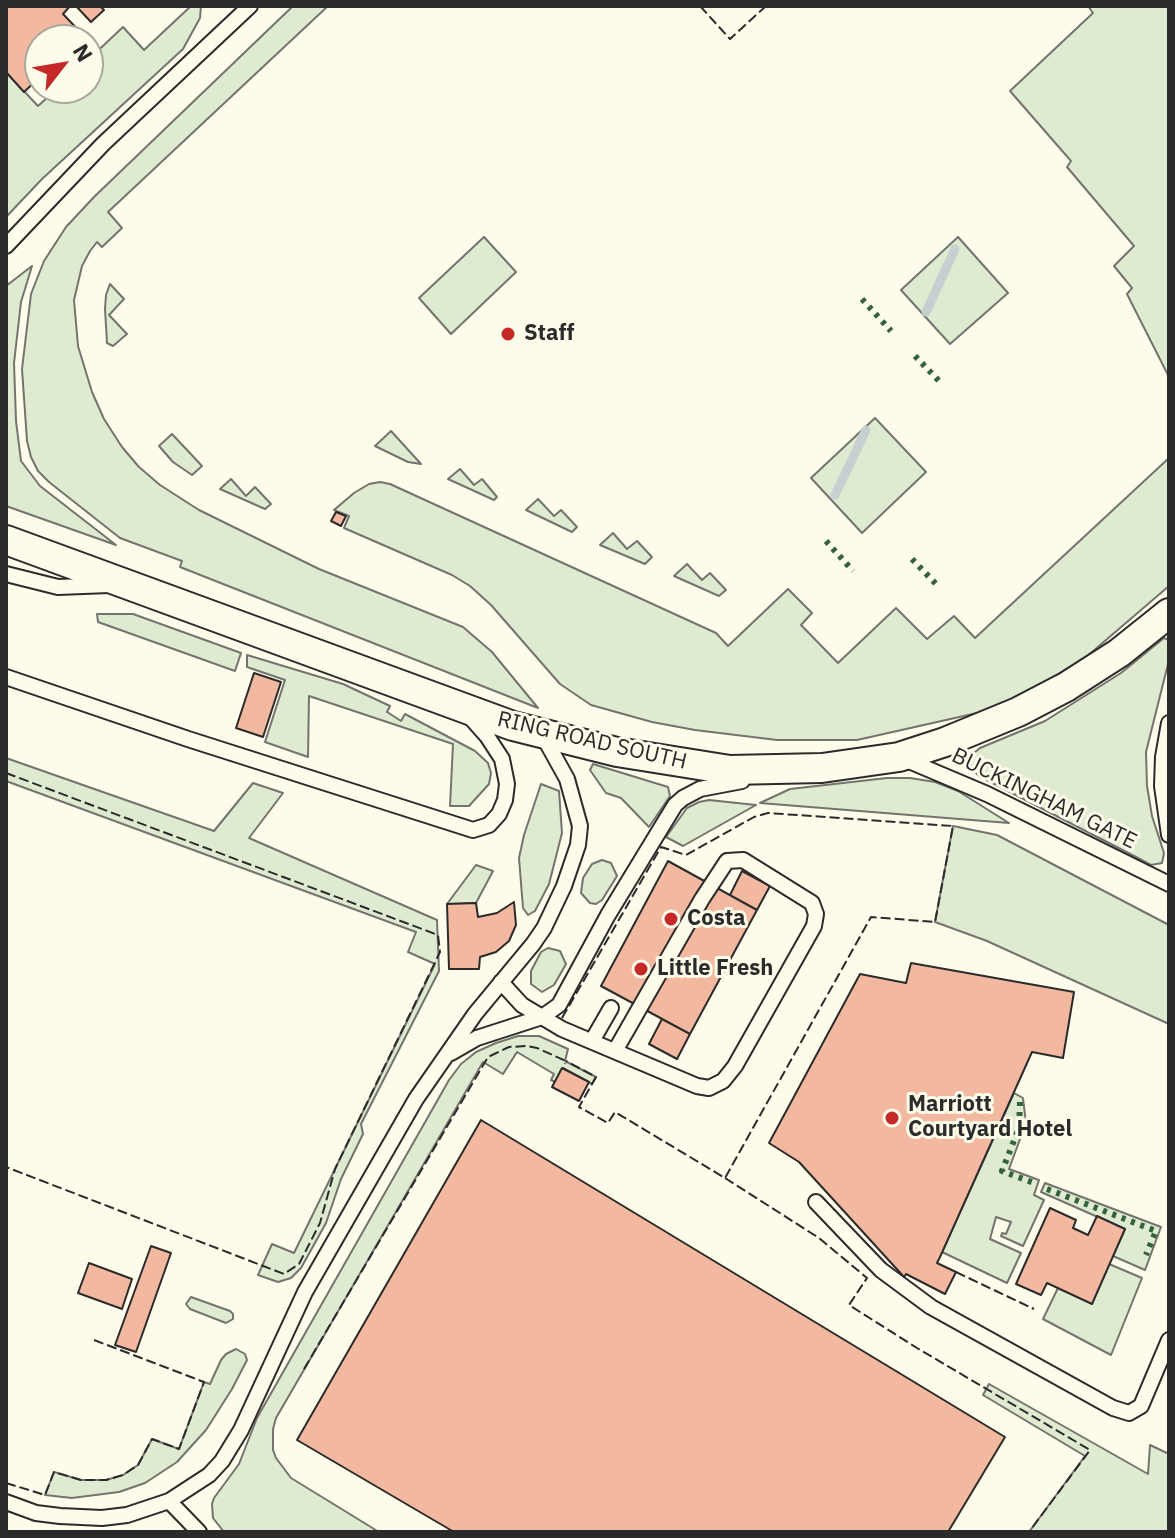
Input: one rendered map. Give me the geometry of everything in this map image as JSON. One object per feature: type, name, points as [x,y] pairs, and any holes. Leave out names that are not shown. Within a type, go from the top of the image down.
[{"type":"street","name":"RING ROAD SOUTH","points":[[6,540],[542,734],[704,768],[762,771],[822,768],[899,757],[967,733],[1066,687],[1119,653],[1169,613]]},
{"type":"lane","points":[[6,246],[103,144],[248,7]]},
{"type":"lane","points":[[6,574],[58,587],[130,584]]},
{"type":"lane","points":[[6,677],[467,829],[478,829],[489,825],[502,807],[507,792],[507,776],[495,746],[456,705]]},
{"type":"lane","name":"BUCKINGHAM GATE","points":[[1169,723],[1162,786],[1169,835]]},
{"type":"lane","points":[[6,1502],[36,1513],[93,1518],[127,1515],[169,1501],[209,1475],[231,1447],[305,1292],[416,1099],[544,928],[569,875],[580,826],[567,779],[542,734]]},
{"type":"lane","name":"BUCKINGHAM GATE","points":[[899,757],[987,794],[1169,884]]},
{"type":"lane","points":[[444,1058],[477,1038],[542,1017],[564,999],[608,915],[678,801],[714,785],[822,768]]},
{"type":"lane","points":[[501,982],[522,1005],[542,1017],[592,1041],[615,1051],[702,1088],[723,1081],[735,1066],[814,926],[816,914],[812,903],[743,860],[727,861],[615,1051]]},
{"type":"lane","points":[[592,1041],[611,1008]]},
{"type":"lane","points":[[816,1202],[881,1270],[931,1307],[1113,1408],[1129,1413],[1141,1406],[1169,1340]]},
{"type":"lane","points":[[169,1501],[199,1532]]},
{"type":"green space","points":[[191,6],[201,6],[200,18],[183,49],[42,179],[6,217],[6,72],[24,91],[24,104],[104,104],[104,45],[123,27],[144,50]]},
{"type":"green space","points":[[293,6],[328,6],[108,212],[122,228],[102,247],[97,242],[90,251],[82,266],[74,300],[78,346],[92,392],[122,447],[160,485],[199,510],[319,569],[463,627],[492,652],[538,708],[180,567],[182,561],[120,538],[49,482],[38,471],[31,457],[22,369],[31,294],[44,261],[66,227],[94,197]]},
{"type":"green space","points":[[1088,6],[1169,6],[1169,377],[1127,294],[1132,288],[1114,266],[1134,246],[1067,167],[1071,161],[1010,91],[1093,13]]},
{"type":"green space","points":[[484,237],[516,272],[451,334],[419,298]]},
{"type":"green space","points":[[958,237],[1008,293],[950,344],[901,290]]},
{"type":"green space","points":[[32,266],[21,302],[14,363],[21,461],[40,486],[116,545],[6,506],[6,286]]},
{"type":"green space","points":[[110,284],[124,299],[109,315],[127,334],[113,346],[107,343],[105,309]]},
{"type":"green space","points":[[875,418],[926,472],[862,533],[811,478]]},
{"type":"green space","points":[[391,431],[421,464],[408,462],[375,446]]},
{"type":"green space","points":[[172,434],[202,466],[192,475],[173,462],[159,446]]},
{"type":"green space","points":[[1169,458],[1169,586],[1085,658],[1025,694],[986,711],[857,740],[777,740],[695,730],[591,705],[560,684],[491,605],[470,586],[452,575],[344,528],[349,516],[334,510],[369,484],[390,484],[716,633],[728,646],[788,589],[812,613],[801,625],[838,663],[896,608],[927,639],[954,616],[975,638]]},
{"type":"green space","points":[[460,469],[474,485],[482,479],[497,497],[494,500],[448,479]]},
{"type":"green space","points":[[231,479],[246,496],[255,487],[271,504],[265,509],[220,489]]},
{"type":"green space","points":[[538,499],[554,516],[561,510],[577,527],[572,532],[526,510]]},
{"type":"green space","points":[[613,533],[627,549],[637,541],[652,557],[645,564],[600,545]]},
{"type":"green space","points":[[687,564],[702,580],[710,573],[726,590],[719,596],[674,576]]},
{"type":"green space","points":[[97,614],[133,614],[241,653],[235,671],[98,622]]},
{"type":"green space","points":[[1164,638],[1169,640],[1169,660],[1146,752],[1147,786],[1152,816],[1164,853],[1162,863],[1151,865],[979,776],[971,768],[969,757],[980,748],[1045,721],[1121,673]]},
{"type":"green space","points":[[247,655],[343,684],[390,706],[387,712],[401,721],[405,714],[475,751],[488,763],[491,773],[489,784],[469,806],[450,806],[453,744],[309,696],[308,757],[265,742],[285,680],[247,667]]},
{"type":"green space","points":[[6,758],[214,831],[253,783],[283,793],[249,838],[437,920],[439,971],[361,1124],[363,1134],[341,1179],[326,1223],[301,1268],[291,1278],[278,1282],[258,1275],[272,1244],[294,1253],[435,964],[408,952],[416,932],[6,781]]},
{"type":"green space","points":[[593,764],[668,787],[670,796],[649,827],[621,798],[606,793],[590,770]]},
{"type":"green space","points":[[887,778],[935,782],[958,791],[1009,823],[760,803],[790,789]]},
{"type":"green space","points":[[541,784],[559,791],[562,833],[549,884],[535,911],[528,915],[523,908],[519,858]]},
{"type":"green space","points":[[709,800],[756,805],[683,846],[666,837],[687,808]]},
{"type":"green space","points":[[953,826],[997,835],[1169,925],[1169,1024],[987,941],[935,922]]},
{"type":"green space","points":[[602,860],[611,863],[617,876],[602,900],[596,904],[590,903],[581,893],[583,878],[592,864]]},
{"type":"green space","points":[[476,865],[493,871],[476,903],[447,904]]},
{"type":"green space","points":[[548,948],[560,951],[566,964],[554,985],[542,992],[531,984],[531,971],[541,952]]},
{"type":"green space","points":[[518,1036],[539,1036],[568,1049],[565,1061],[596,1077],[592,1084],[563,1068],[555,1082],[551,1080],[554,1074],[517,1052],[503,1074],[483,1062],[276,1418],[273,1450],[291,1478],[379,1532],[224,1532],[213,1518],[214,1498],[239,1464],[257,1418],[449,1080],[461,1064],[476,1052]]},
{"type":"green space","points":[[1014,1093],[1023,1098],[1026,1123],[1009,1169],[1039,1180],[1034,1195],[1044,1200],[1023,1246],[1001,1236],[1002,1233],[1006,1234],[1011,1222],[996,1217],[990,1239],[1021,1253],[1007,1283],[942,1252]]},
{"type":"green space","points":[[1045,1183],[1161,1227],[1145,1270],[1113,1256],[1125,1229],[1041,1192]]},
{"type":"green space","points":[[1109,1264],[1142,1278],[1111,1355],[1043,1319],[1058,1288],[1092,1303]]},
{"type":"green space","points":[[191,1297],[230,1311],[233,1319],[226,1323],[190,1309],[186,1304]]},
{"type":"green space","points":[[236,1349],[245,1354],[247,1360],[232,1389],[206,1430],[177,1462],[145,1483],[119,1492],[72,1498],[45,1495],[54,1472],[81,1480],[106,1480],[123,1475],[138,1465],[152,1439],[179,1449],[204,1382],[210,1384],[221,1360]]},
{"type":"green space","points":[[989,1384],[1148,1474],[1150,1445],[1169,1454],[1169,1532],[1029,1532],[1085,1456],[983,1395]]},
{"type":"building","points":[[6,6],[70,6],[63,14],[73,24],[24,24],[24,92],[6,72]]},
{"type":"building","points":[[76,6],[100,6],[104,10],[91,22]]},
{"type":"building","points":[[336,512],[346,516],[341,526],[331,521]]},
{"type":"building","points":[[254,673],[281,682],[263,737],[236,728]]},
{"type":"building","points":[[668,861],[757,910],[690,1034],[601,986]]},
{"type":"building","points":[[742,871],[770,886],[757,910],[730,895]]},
{"type":"building","points":[[514,902],[516,925],[509,941],[496,952],[480,957],[479,969],[449,969],[447,904],[476,903],[478,917],[497,913]]},
{"type":"building","name":"Marriott Courtyard Hotel","points":[[911,963],[1074,992],[1063,1058],[1032,1052],[937,1263],[956,1272],[945,1294],[906,1274],[904,1277],[799,1162],[769,1143],[860,974],[906,983]]},
{"type":"building","points":[[662,1019],[690,1034],[677,1059],[649,1044]]},
{"type":"building","points":[[562,1068],[589,1082],[579,1101],[552,1087]]},
{"type":"building","points":[[481,1120],[1005,1437],[948,1532],[454,1532],[297,1440]]},
{"type":"building","points":[[1050,1208],[1076,1220],[1073,1228],[1088,1235],[1097,1216],[1125,1229],[1092,1304],[1047,1283],[1041,1295],[1016,1284]]},
{"type":"building","points":[[151,1246],[171,1253],[136,1352],[115,1345]]},
{"type":"building","points":[[89,1263],[132,1279],[122,1309],[78,1293]]},
{"type":"waterway","points":[[926,312],[955,249]]},
{"type":"waterway","points":[[835,495],[866,430]]},
{"type":"hedge","points":[[862,299],[891,331]]},
{"type":"hedge","points":[[915,356],[942,384]]},
{"type":"hedge","points":[[826,541],[853,571]]},
{"type":"hedge","points":[[912,559],[936,584]]},
{"type":"hedge","points":[[1020,1102],[1019,1128],[1002,1171],[1034,1183]]},
{"type":"hedge","points":[[1047,1189],[1156,1231],[1146,1255]]},
{"type":"fence","points":[[700,6],[730,39],[766,6]]},
{"type":"fence","points":[[6,773],[438,935],[440,952],[335,1169],[320,1223],[299,1264],[284,1274],[6,1167]]},
{"type":"fence","points":[[562,1018],[661,847],[686,855],[754,817],[768,813],[953,826],[935,922],[871,917],[725,1178],[615,1112],[608,1123],[579,1107],[596,1077],[566,1061]]},
{"type":"fence","points":[[304,1369],[488,1057],[509,1047],[527,1046],[566,1061],[565,1064]]},
{"type":"fence","points":[[725,1178],[819,1238],[867,1278],[849,1305],[1090,1450],[1029,1532]]},
{"type":"fence","points":[[956,1272],[1034,1309]]},
{"type":"fence","points":[[6,1483],[45,1495],[54,1472],[81,1480],[106,1480],[123,1475],[138,1465],[152,1439],[179,1449],[204,1382],[94,1340]]},
{"type":"place","name":"Staff","points":[[508,334]]},
{"type":"place","name":"Costa","points":[[671,919]]},
{"type":"place","name":"Little Fresh","points":[[641,969]]},
{"type":"place","name":"Marriott Courtyard Hotel","points":[[892,1118]]}]
